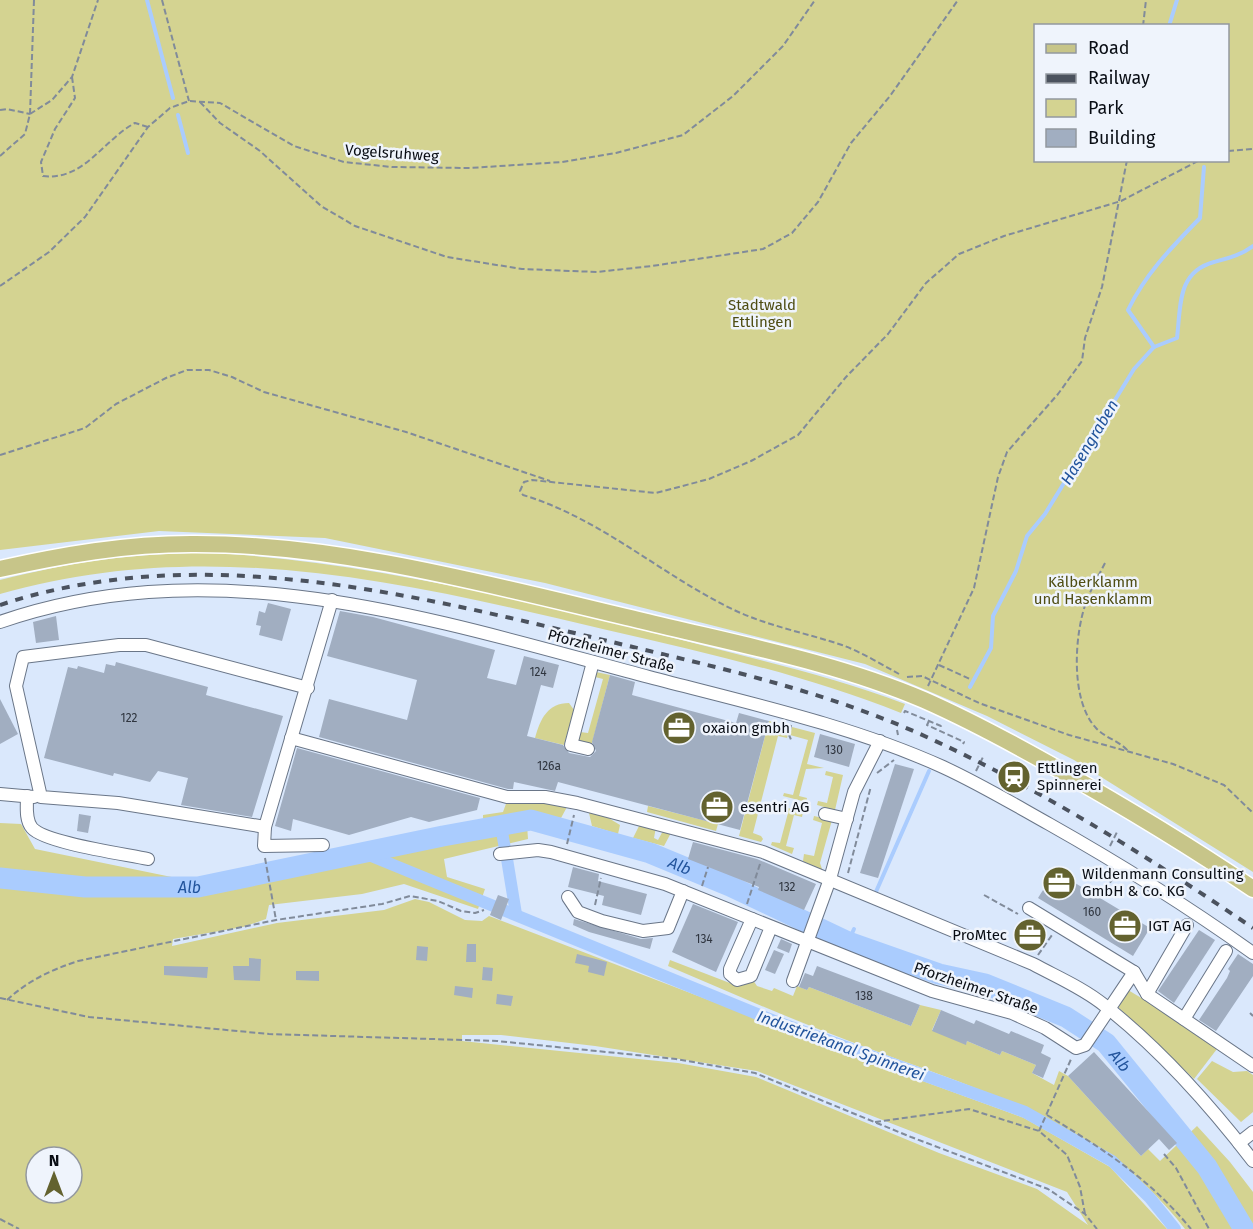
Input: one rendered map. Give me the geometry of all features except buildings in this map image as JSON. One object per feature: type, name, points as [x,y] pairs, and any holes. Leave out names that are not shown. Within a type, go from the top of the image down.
[{"type":"main road","points":[[0,569],[99,549],[156,545],[278,548],[366,561],[524,593],[791,656],[859,676],[923,700],[984,728],[1108,797],[1253,889]]},
{"type":"street","name":"Pforzheimer Straße","points":[[0,622],[98,598],[160,592],[267,592],[332,600],[417,616],[593,662],[794,716],[906,751],[978,784],[1123,865],[1253,953]]},
{"type":"street","points":[[324,845],[264,846],[266,827],[332,600]]},
{"type":"street","points":[[41,797],[16,686],[23,657],[119,645],[146,645],[308,688]]},
{"type":"street","points":[[588,749],[571,745],[593,662]]},
{"type":"street","points":[[291,738],[507,797],[545,797],[577,803],[763,852],[1033,964],[1075,986],[1106,1014],[1165,1060],[1253,1161]]},
{"type":"street","points":[[793,981],[830,879],[854,792],[880,741]]},
{"type":"street","points":[[0,794],[118,803],[266,827]]},
{"type":"street","points":[[27,796],[27,820],[32,828],[47,838],[148,859]]},
{"type":"street","points":[[825,814],[846,819]]},
{"type":"street","name":"Pforzheimer Straße","points":[[500,854],[538,850],[551,852],[683,891],[771,927],[810,937],[932,991],[1012,1013],[1081,1046]]},
{"type":"street","points":[[568,897],[578,912],[643,931],[668,928],[683,891]]},
{"type":"street","points":[[1026,912],[1059,926],[1134,972],[1147,994],[1253,1066]]},
{"type":"street","points":[[752,919],[730,969],[730,974],[737,980],[751,976],[771,927]]},
{"type":"street","points":[[1147,994],[1187,926]]},
{"type":"street","points":[[1184,1019],[1226,951]]},
{"type":"street","points":[[1081,1046],[1134,972]]},
{"type":"street","points":[[1239,1143],[1253,1132]]},
{"type":"path","points":[[0,156],[25,134],[30,114],[34,0]]},
{"type":"path","points":[[0,110],[7,109],[30,114],[52,100],[72,77],[98,0]]},
{"type":"path","points":[[0,286],[49,252],[85,217],[148,127],[170,108],[189,101],[162,0]]},
{"type":"path","name":"Vogelsruhweg","points":[[189,101],[220,103],[294,146],[345,162],[392,167],[470,168],[561,162],[605,155],[683,135],[733,96],[783,46],[816,0]]},
{"type":"path","points":[[200,102],[220,123],[260,152],[321,206],[355,226],[447,257],[522,269],[597,272],[651,266],[763,249],[792,232],[818,202],[851,143],[890,96],[958,0]]},
{"type":"path","points":[[1143,24],[1146,0]]},
{"type":"path","points":[[72,77],[75,98],[55,129],[41,162],[43,176],[58,178],[74,171],[92,159],[120,131],[135,123],[148,127]]},
{"type":"path","points":[[1229,151],[1253,149]]},
{"type":"path","points":[[930,679],[939,665],[974,588],[998,477],[1007,452],[1058,394],[1082,361],[1085,338],[1102,287],[1121,201],[1127,162]]},
{"type":"path","points":[[1196,162],[1121,201],[1004,236],[959,254],[926,283],[888,334],[846,377],[798,435],[751,461],[709,479],[656,493],[532,480],[524,482],[520,491],[523,495],[562,508],[607,531],[656,565],[732,609],[758,620],[845,646],[904,676],[930,679],[956,693],[1069,735],[1173,764],[1224,785],[1253,813]]},
{"type":"path","points":[[0,455],[85,428],[116,404],[166,378],[187,370],[209,370],[232,377],[264,392],[406,432],[556,483]]},
{"type":"path","points":[[1105,563],[1086,601],[1081,625],[1077,669],[1081,705],[1096,729],[1121,743],[1129,752]]},
{"type":"path","points":[[939,665],[970,679]]},
{"type":"path","points":[[953,699],[956,693]]},
{"type":"path","points":[[904,713],[905,711],[941,726],[943,723]]},
{"type":"path","points":[[792,742],[789,735],[794,716]]},
{"type":"path","points":[[929,721],[927,725],[964,742],[963,744]]},
{"type":"path","points":[[897,730],[897,735]]},
{"type":"path","points":[[874,775],[896,759],[902,760],[906,751]]},
{"type":"path","points":[[976,772],[984,755]]},
{"type":"path","points":[[844,885],[871,786]]},
{"type":"path","points":[[568,839],[572,823]]},
{"type":"path","points":[[1112,840],[1118,830]]},
{"type":"path","points":[[748,902],[763,852]]},
{"type":"path","points":[[266,865],[276,920]]},
{"type":"path","points":[[704,880],[708,867]]},
{"type":"path","points":[[1099,897],[1113,880]]},
{"type":"path","points":[[591,917],[599,889]]},
{"type":"path","points":[[984,895],[1026,912]]},
{"type":"path","points":[[7,1000],[22,986],[48,971],[78,961],[276,920],[336,913],[410,896],[438,901],[461,911],[475,913],[484,910]]},
{"type":"path","points":[[1038,955],[1059,926]]},
{"type":"path","points":[[0,998],[89,1017],[269,1034],[497,1041],[676,1059],[755,1073],[1048,1189],[1085,1214],[1097,1229]]},
{"type":"path","points":[[1040,1130],[1081,1046]]},
{"type":"path","points":[[874,1122],[969,1110],[1040,1130],[1067,1155],[1080,1187],[1085,1214]]},
{"type":"path","points":[[1047,1116],[1097,1145],[1146,1181],[1191,1229]]},
{"type":"path","points":[[1164,1154],[1176,1168],[1209,1229]]},
{"type":"path","points":[[0,1219],[19,1229]]},
{"type":"green space","name":"Stadtwald Ettlingen","points":[[0,0],[1253,0],[1253,872],[1074,760],[987,716],[865,664],[545,583],[325,538],[159,531],[0,550]]},
{"type":"green space","points":[[217,553],[334,565],[508,598],[793,668],[905,704],[901,713],[829,687],[681,647],[456,596],[380,582],[305,572],[230,567],[154,568],[77,577],[0,594],[0,580],[54,568],[134,556]]},
{"type":"green space","points":[[596,672],[610,675],[591,747],[577,743],[580,732],[588,733],[603,679],[595,677]]},
{"type":"green space","points":[[569,703],[574,710],[564,745],[535,738],[546,713],[556,706]]},
{"type":"green space","points":[[769,721],[790,726],[787,738],[778,736],[753,833],[761,836],[763,839],[761,842],[739,836]]},
{"type":"green space","points":[[792,727],[815,733],[807,764],[824,768],[806,769],[799,796],[807,798],[806,802],[783,796],[784,793],[793,795],[808,740],[790,735]]},
{"type":"green space","points":[[826,771],[843,775],[835,810],[817,805],[818,801],[827,803],[833,777],[825,775]]},
{"type":"green space","points":[[507,801],[550,803],[567,807],[561,818],[530,812],[483,820],[483,815],[503,812]]},
{"type":"green space","points":[[648,806],[718,824],[716,831],[647,812]]},
{"type":"green space","points":[[780,806],[803,812],[802,817],[794,815],[786,846],[794,848],[792,854],[771,845],[772,842],[780,843],[788,813],[779,811]]},
{"type":"green space","points":[[589,813],[602,814],[620,825],[618,834],[592,826]]},
{"type":"green space","points":[[814,816],[832,820],[820,863],[822,869],[819,870],[803,861],[804,854],[814,856],[822,823],[813,820]]},
{"type":"green space","points":[[0,823],[21,824],[35,849],[196,882],[261,866],[264,879],[527,825],[528,839],[444,859],[447,877],[485,889],[478,909],[404,884],[362,894],[269,905],[266,919],[243,927],[173,939],[172,946],[277,923],[384,910],[415,899],[429,902],[465,920],[482,921],[489,916],[1024,1118],[1110,1167],[1167,1229],[0,1229]],"holes":[[[462,1035],[501,1035],[595,1046],[757,1071],[1067,1192],[1088,1225],[1037,1189],[939,1153],[756,1077],[678,1063],[462,1041]]]},
{"type":"green space","points":[[640,824],[656,827],[654,838],[658,840],[664,829],[672,831],[664,846],[633,838]]},
{"type":"green space","points":[[670,960],[735,985],[744,985],[753,980],[757,986],[772,991],[774,988],[793,996],[797,986],[807,990],[809,987],[911,1026],[920,1005],[941,1010],[932,1030],[1000,1055],[1002,1051],[1036,1065],[1032,1073],[1054,1085],[1059,1071],[1068,1076],[1141,1156],[1148,1149],[1160,1161],[1197,1126],[1230,1162],[1253,1192],[1253,1229],[1185,1229],[1153,1193],[1117,1162],[1078,1136],[1036,1114],[762,1006],[668,966]]},
{"type":"green space","points":[[1128,990],[1220,1045],[1194,1079],[1118,1007]]},
{"type":"green space","points":[[1212,1061],[1233,1072],[1247,1071],[1253,1075],[1253,1112],[1241,1122],[1197,1079]]},
{"type":"waterway","points":[[147,0],[173,98]]},
{"type":"waterway","points":[[1170,24],[1177,0]]},
{"type":"waterway","points":[[178,115],[188,153]]},
{"type":"waterway","points":[[1154,347],[1128,310],[1151,272],[1200,218],[1204,167]]},
{"type":"waterway","name":"Hasengraben","points":[[970,687],[991,648],[993,616],[1016,571],[1027,536],[1045,514],[1134,369],[1154,347],[1177,338],[1181,302],[1187,282],[1193,273],[1202,267],[1230,258],[1253,246]]},
{"type":"waterway","points":[[875,894],[929,771]]},
{"type":"waterway","name":"Alb","points":[[0,878],[85,887],[198,887],[531,820],[650,853],[730,886],[848,942],[939,974],[985,984],[1066,1017],[1106,1043],[1207,1167],[1244,1229]]},
{"type":"waterway","points":[[501,826],[505,849]]},
{"type":"waterway","name":"Industriekanal Spinnerei","points":[[364,853],[777,1022],[1025,1112],[1112,1161],[1150,1198],[1175,1229]]},
{"type":"waterway","points":[[507,859],[516,914]]},
{"type":"waterway","points":[[848,942],[854,929]]},
{"type":"railway","points":[[0,605],[75,586],[152,576],[229,575],[307,581],[384,592],[461,607],[734,672],[814,695],[893,722],[973,759],[1096,827],[1253,928]]},
{"type":"place","name":"oxaion gmbh","points":[[679,728]]},
{"type":"place","name":"Ettlingen Spinnerei","points":[[1014,777]]},
{"type":"place","name":"esentri AG","points":[[717,807]]},
{"type":"place","name":"Wildenmann Consulting GmbH & Co. KG","points":[[1059,883]]},
{"type":"place","name":"IGT AG","points":[[1125,926]]},
{"type":"place","name":"ProMtec","points":[[1030,935]]},
{"type":"park label","name":"Kälberklamm und Hasenklamm","points":[[1093,590]]}]
